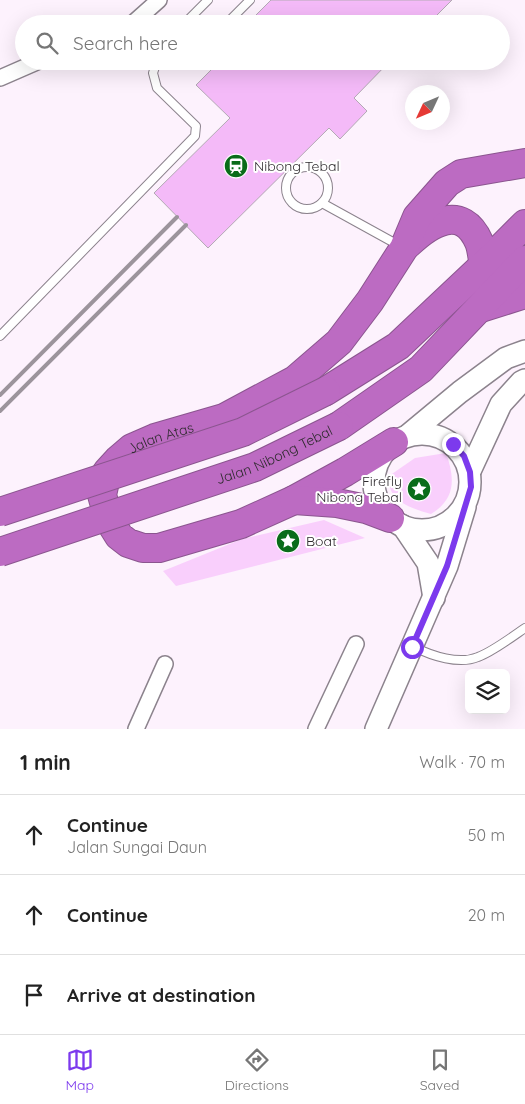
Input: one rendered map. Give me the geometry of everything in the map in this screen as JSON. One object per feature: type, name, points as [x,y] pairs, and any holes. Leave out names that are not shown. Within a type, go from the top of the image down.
[{"type":"highway","points":[[404,248],[417,217],[446,182],[461,174],[525,163]]},
{"type":"highway","points":[[404,248],[419,234],[438,223],[453,218],[467,224],[479,242],[484,265]]},
{"type":"highway","points":[[0,512],[243,432],[326,391],[398,346],[525,224]]},
{"type":"highway","name":"Jalan Atas","points":[[400,439],[294,500],[241,524],[159,548],[143,548],[128,543],[119,536],[109,520],[102,494],[107,472],[132,448],[155,438],[224,418],[295,380],[338,342],[370,301],[404,248]]},
{"type":"highway","name":"Jalan Nibong Tebal","points":[[0,552],[255,467],[338,426],[421,369],[525,260]]},
{"type":"highway","points":[[479,309],[525,294]]},
{"type":"highway","name":"Jalan Atas","points":[[294,500],[337,503],[366,510],[397,522]]},
{"type":"main road","name":"Jalan Atas","points":[[400,439],[506,358],[525,351]]},
{"type":"main road","points":[[470,472],[501,404],[523,381]]},
{"type":"main road","points":[[376,729],[434,599],[447,566],[471,487],[470,472],[464,456],[453,444],[439,436],[423,433],[400,439],[384,452],[377,465],[374,479],[375,494],[381,507],[397,522],[428,563],[434,599]]},
{"type":"main road","points":[[397,522],[418,530],[433,530],[446,524],[458,515],[467,502]]},
{"type":"street","points":[[142,15],[159,0]]},
{"type":"street","points":[[0,78],[18,70]]},
{"type":"street","points":[[316,729],[356,644]]},
{"type":"street","points":[[136,729],[165,664]]},
{"type":"lane","points":[[193,15],[208,0]]},
{"type":"lane","points":[[235,15],[250,0]]},
{"type":"lane","points":[[0,336],[195,136],[196,126],[157,88],[154,70]]},
{"type":"lane","points":[[306,168],[313,168],[319,171],[328,183],[328,190],[322,203],[309,209],[296,205],[287,194],[289,180],[293,174],[306,168]]},
{"type":"lane","points":[[322,203],[404,248]]},
{"type":"lane","points":[[412,647],[432,655],[461,660],[478,658],[525,628]]},
{"type":"shaded area","points":[[446,453],[451,471],[451,487],[445,502],[439,508],[431,514],[419,511],[407,506],[393,494],[389,484],[389,476],[415,458]]},
{"type":"shaded area","points":[[324,520],[365,538],[176,586],[163,571],[242,539]]},
{"type":"building","points":[[271,0],[452,0],[437,15],[256,15]]},
{"type":"building","name":"Nibong Tebal","points":[[211,70],[381,70],[354,98],[367,111],[340,139],[329,128],[208,248],[154,193],[230,118],[196,85]]},
{"type":"railway","points":[[0,395],[177,217]]},
{"type":"railway","points":[[0,411],[186,225]]},
{"type":"place","name":"Nibong Tebal","points":[[236,166]]},
{"type":"place","name":"Firefly Nibong Tebal","points":[[419,489]]},
{"type":"place","name":"Boat","points":[[288,541]]},
{"type":"route","points":[[412,647],[447,566],[471,487],[470,472],[464,456],[453,444]]}]
